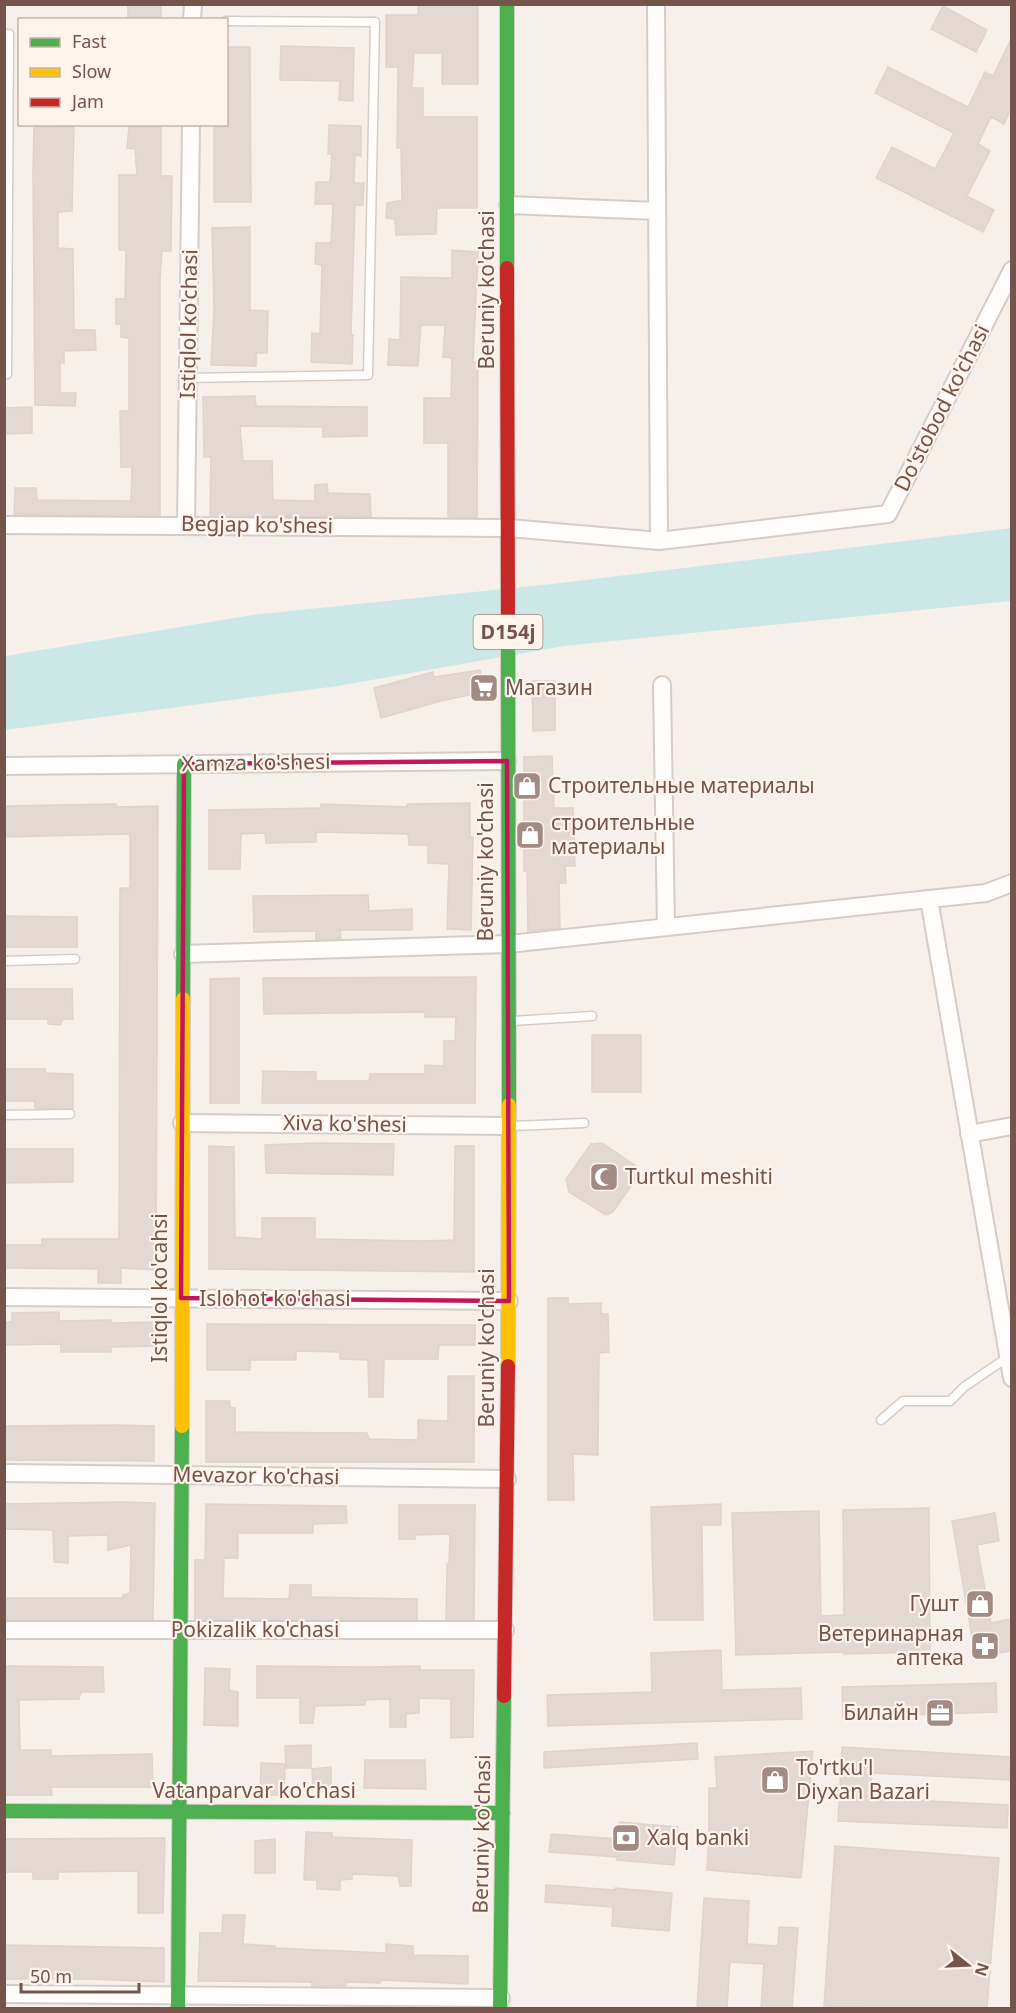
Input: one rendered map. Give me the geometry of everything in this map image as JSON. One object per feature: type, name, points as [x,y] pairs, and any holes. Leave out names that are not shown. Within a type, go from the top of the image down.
[{"type":"main road","name":"Beruniy ko'chasi","points":[[500,2003],[509,1301],[507,4]]},
{"type":"main road","name":"Istiqlol ko'cahsi","points":[[178,2002],[181,1812],[184,764]]},
{"type":"main road","name":"Vatanparvar ko'chasi","points":[[4,1811],[503,1813]]},
{"type":"street","points":[[656,4],[659,540]]},
{"type":"street","name":"Istiqlol ko'chasi","points":[[186,524],[191,126]]},
{"type":"street","points":[[508,205],[657,211]]},
{"type":"street","name":"Do'stobod ko'chasi","points":[[888,514],[1011,270]]},
{"type":"street","name":"Begjap ko'shesi","points":[[4,525],[186,524],[509,528],[659,540],[888,514]]},
{"type":"street","points":[[662,685],[666,927]]},
{"type":"street","name":"Xamza ko'shesi","points":[[4,766],[507,761]]},
{"type":"street","points":[[183,954],[508,944],[986,893],[1011,883]]},
{"type":"street","points":[[929,899],[1011,1378]]},
{"type":"street","name":"Xiva ko'shesi","points":[[182,1123],[508,1126]]},
{"type":"street","points":[[969,1134],[1011,1126]]},
{"type":"street","name":"Islohot ko'chasi","points":[[4,1297],[509,1301]]},
{"type":"street","name":"Mevazor ko'chasi","points":[[4,1473],[507,1479]]},
{"type":"street","name":"Pokizalik ko'chasi","points":[[4,1630],[505,1630]]},
{"type":"street","points":[[4,1994],[178,2002],[500,2003]]},
{"type":"lane","points":[[188,378],[368,375],[375,22],[228,21]]},
{"type":"lane","points":[[4,34],[9,34],[7,374],[4,374]]},
{"type":"lane","points":[[4,961],[75,959]]},
{"type":"lane","points":[[508,1021],[592,1016]]},
{"type":"lane","points":[[4,1115],[69,1114]]},
{"type":"lane","points":[[508,1126],[584,1123]]},
{"type":"lane","points":[[881,1420],[903,1401],[950,1401],[963,1387],[1008,1357]]},
{"type":"highlighted area","points":[[507,761],[509,1301],[181,1298],[184,764]]},
{"type":"water","points":[[1011,528],[1011,601],[564,646],[338,686],[5,730],[5,656],[252,615],[552,584]]},
{"type":"building","points":[[128,4],[161,4],[161,18],[128,18]]},
{"type":"building","points":[[418,4],[478,4],[478,84],[442,84],[442,53],[414,53],[412,88],[423,88],[423,117],[477,117],[477,208],[437,208],[436,234],[396,235],[395,219],[386,218],[387,203],[402,200],[401,148],[397,148],[398,67],[386,67],[386,15],[418,15]]},
{"type":"building","points":[[943,6],[987,30],[976,52],[931,29]]},
{"type":"building","points":[[1011,39],[1011,109],[1004,124],[991,117],[978,144],[990,151],[967,196],[994,210],[983,232],[876,178],[892,147],[935,169],[954,133],[875,93],[888,67],[968,107],[985,72],[993,76]]},
{"type":"building","points":[[281,46],[354,48],[353,101],[339,100],[340,81],[280,80]]},
{"type":"building","points":[[228,47],[250,47],[251,202],[214,202],[214,126],[228,126]]},
{"type":"building","points":[[329,125],[361,126],[361,156],[355,155],[354,183],[364,183],[363,205],[355,205],[352,364],[311,362],[312,333],[320,334],[322,265],[315,264],[316,243],[331,243],[333,204],[315,204],[316,182],[330,182],[332,154],[328,154]]},
{"type":"building","points":[[34,126],[74,127],[72,211],[58,212],[58,248],[73,249],[74,330],[95,330],[96,350],[64,351],[64,363],[60,363],[60,393],[76,393],[75,406],[35,405]]},
{"type":"building","points":[[129,126],[161,126],[161,176],[172,176],[171,251],[162,251],[160,278],[160,515],[14,515],[15,488],[36,488],[37,500],[131,501],[132,467],[121,467],[120,411],[129,411],[129,338],[121,337],[121,324],[116,324],[116,299],[125,299],[126,250],[119,250],[119,175],[137,175],[135,149],[127,148]]},
{"type":"building","points":[[250,227],[250,310],[268,311],[267,353],[256,353],[256,366],[211,365],[214,310],[212,228]]},
{"type":"building","points":[[452,250],[478,252],[473,362],[478,362],[477,517],[448,517],[448,443],[424,443],[424,398],[451,398],[452,358],[443,357],[445,325],[421,325],[418,366],[388,365],[389,339],[400,340],[401,277],[452,278]]},
{"type":"building","points":[[255,396],[256,406],[367,407],[367,436],[323,437],[323,427],[240,426],[243,461],[272,461],[273,500],[315,501],[315,485],[327,484],[328,493],[370,494],[371,517],[210,516],[211,457],[204,457],[203,397]]},
{"type":"building","points":[[32,407],[32,433],[4,434],[4,408]]},
{"type":"building","points":[[480,670],[483,684],[478,693],[381,718],[374,688],[433,672],[434,677]]},
{"type":"building","points":[[532,681],[555,681],[555,730],[533,731]]},
{"type":"building","points":[[552,756],[554,808],[573,808],[575,866],[565,866],[566,883],[559,883],[560,928],[528,931],[527,871],[524,871],[524,757]]},
{"type":"building","points":[[470,803],[470,837],[473,837],[471,930],[447,929],[449,864],[428,863],[428,845],[409,845],[408,834],[316,832],[316,842],[266,843],[265,833],[241,834],[240,869],[209,869],[209,810],[321,808],[321,804],[407,807],[407,804]]},
{"type":"building","points":[[116,804],[116,807],[158,806],[156,1270],[121,1268],[121,1283],[98,1283],[98,1269],[4,1268],[4,1245],[42,1245],[42,1239],[119,1239],[120,888],[130,888],[130,834],[4,837],[4,806]]},
{"type":"building","points":[[368,895],[369,911],[412,909],[412,930],[340,930],[341,939],[316,939],[316,931],[254,932],[253,896]]},
{"type":"building","points":[[4,916],[77,917],[77,947],[4,947]]},
{"type":"building","points":[[476,977],[475,1103],[262,1103],[263,1071],[316,1072],[316,1081],[369,1081],[370,1074],[425,1074],[425,1065],[444,1066],[444,1041],[455,1041],[456,1017],[425,1017],[425,1012],[264,1014],[263,978]]},
{"type":"building","points":[[239,978],[239,1103],[210,1103],[210,979]]},
{"type":"building","points":[[4,989],[72,989],[73,1019],[63,1019],[60,1025],[48,1024],[48,1019],[4,1019]]},
{"type":"building","points":[[592,1035],[641,1035],[641,1092],[592,1092]]},
{"type":"building","points":[[4,1069],[45,1069],[45,1073],[73,1074],[73,1109],[35,1108],[35,1101],[4,1101]]},
{"type":"building","points":[[602,1143],[636,1166],[638,1176],[613,1212],[606,1215],[569,1192],[566,1179],[591,1144]]},
{"type":"building","points":[[394,1144],[393,1175],[266,1173],[265,1145]]},
{"type":"building","points":[[209,1146],[234,1147],[235,1237],[262,1239],[262,1218],[315,1218],[315,1239],[423,1241],[454,1240],[455,1146],[474,1146],[474,1272],[209,1269]]},
{"type":"building","points":[[4,1149],[73,1149],[73,1182],[4,1183]]},
{"type":"building","points":[[548,1298],[568,1298],[568,1304],[601,1303],[601,1314],[608,1314],[609,1352],[599,1353],[598,1455],[573,1454],[574,1500],[548,1500]]},
{"type":"building","points":[[59,1312],[59,1321],[156,1322],[156,1346],[111,1347],[111,1352],[61,1352],[61,1344],[4,1345],[4,1322],[12,1322],[12,1313]]},
{"type":"building","points":[[207,1324],[475,1325],[475,1345],[439,1345],[438,1359],[384,1359],[383,1397],[369,1397],[368,1360],[340,1359],[340,1352],[296,1351],[296,1360],[250,1360],[250,1370],[207,1370]]},
{"type":"building","points":[[448,1376],[474,1376],[474,1462],[206,1462],[206,1401],[230,1401],[230,1407],[235,1408],[235,1432],[367,1433],[369,1439],[418,1440],[418,1420],[448,1421]]},
{"type":"building","points":[[4,1426],[154,1426],[154,1461],[4,1460]]},
{"type":"building","points":[[155,1503],[153,1620],[4,1620],[4,1598],[123,1598],[123,1595],[130,1593],[131,1545],[108,1550],[108,1535],[68,1536],[68,1563],[54,1562],[53,1530],[4,1529],[4,1504]]},
{"type":"building","points":[[206,1504],[346,1506],[347,1523],[313,1524],[313,1533],[238,1533],[238,1558],[224,1558],[223,1598],[289,1599],[290,1585],[311,1585],[311,1597],[417,1599],[417,1620],[195,1620],[195,1560],[205,1560]]},
{"type":"building","points":[[721,1504],[721,1525],[702,1525],[703,1620],[654,1620],[651,1507]]},
{"type":"building","points":[[399,1505],[475,1505],[474,1620],[446,1620],[450,1534],[415,1535],[415,1539],[399,1539]]},
{"type":"building","points":[[929,1508],[930,1652],[736,1655],[732,1513],[819,1511],[821,1616],[844,1615],[843,1510]]},
{"type":"building","points":[[995,1513],[999,1541],[977,1545],[991,1623],[1011,1619],[1011,1651],[981,1656],[978,1636],[972,1637],[952,1521]]},
{"type":"building","points":[[721,1650],[722,1690],[801,1688],[802,1719],[548,1726],[547,1695],[652,1692],[651,1653]]},
{"type":"building","points":[[4,1666],[103,1667],[104,1692],[81,1692],[79,1699],[19,1700],[20,1750],[51,1750],[51,1756],[152,1754],[153,1787],[51,1787],[52,1795],[4,1795]]},
{"type":"building","points":[[257,1666],[420,1666],[420,1670],[474,1670],[473,1737],[451,1738],[451,1699],[419,1698],[419,1713],[406,1714],[406,1727],[390,1727],[390,1699],[365,1700],[365,1705],[315,1706],[313,1723],[300,1723],[300,1698],[257,1698]]},
{"type":"building","points":[[205,1668],[230,1669],[229,1690],[238,1692],[238,1726],[204,1725]]},
{"type":"building","points":[[996,1683],[997,1712],[843,1717],[842,1687]]},
{"type":"building","points":[[697,1743],[698,1759],[544,1768],[544,1752]]},
{"type":"building","points":[[311,1745],[311,1768],[286,1768],[285,1746]]},
{"type":"building","points":[[842,1747],[1011,1757],[1010,1780],[872,1773],[870,1798],[1008,1805],[1007,1828],[838,1821]]},
{"type":"building","points":[[813,1751],[801,1878],[707,1870],[709,1788],[717,1788],[715,1757]]},
{"type":"building","points":[[365,1760],[425,1760],[426,1789],[364,1788]]},
{"type":"building","points":[[261,1763],[285,1764],[284,1795],[260,1795]]},
{"type":"building","points":[[331,1767],[331,1788],[313,1789],[312,1769]]},
{"type":"building","points":[[620,1822],[678,1827],[674,1865],[617,1860],[617,1857],[549,1852],[551,1834],[619,1839]]},
{"type":"building","points":[[306,1832],[332,1833],[332,1837],[412,1840],[411,1886],[400,1886],[398,1876],[352,1874],[352,1879],[340,1880],[340,1890],[317,1889],[317,1880],[304,1880]]},
{"type":"building","points":[[165,1838],[163,1913],[138,1913],[138,1871],[58,1872],[58,1879],[33,1879],[33,1872],[4,1872],[4,1839]]},
{"type":"building","points":[[275,1839],[275,1873],[255,1873],[255,1841]]},
{"type":"building","points":[[835,1846],[999,1858],[987,2008],[824,2006]]},
{"type":"building","points":[[546,1885],[672,1893],[669,1931],[612,1926],[613,1907],[545,1902]]},
{"type":"building","points":[[704,1898],[749,1901],[747,1944],[778,1946],[779,1927],[798,1928],[792,2008],[761,2008],[764,1964],[730,1962],[727,2008],[697,2008]]},
{"type":"building","points":[[223,1915],[245,1915],[243,1944],[275,1946],[275,1948],[386,1953],[386,1944],[413,1946],[413,1955],[468,1956],[468,1984],[381,1980],[380,1983],[346,1982],[346,1986],[312,1986],[312,1982],[198,1981],[200,1933],[222,1933]]},
{"type":"building","points":[[4,1945],[164,1948],[164,1982],[4,1979]]},
{"type":"traffic: fast","points":[[507,4],[507,268]]},
{"type":"traffic: fast","points":[[508,633],[509,1105]]},
{"type":"traffic: fast","points":[[183,999],[184,764]]},
{"type":"traffic: fast","points":[[178,2008],[182,1426]]},
{"type":"traffic: fast","points":[[500,2008],[504,1696]]},
{"type":"traffic: fast","points":[[4,1811],[503,1813]]},
{"type":"traffic: slow","points":[[182,1426],[183,999]]},
{"type":"traffic: slow","points":[[508,1366],[509,1105]]},
{"type":"traffic: jam","points":[[507,268],[508,633]]},
{"type":"traffic: jam","points":[[504,1696],[508,1366]]},
{"type":"place","name":"Магазин","points":[[484,688]]},
{"type":"place","name":"Строительные материалы","points":[[527,786]]},
{"type":"place","name":"строительные материалы","points":[[530,835]]},
{"type":"place","name":"Turtkul meshiti","points":[[604,1177]]},
{"type":"place","name":"Гушт","points":[[980,1604]]},
{"type":"place","name":"Ветеринарная аптека","points":[[985,1646]]},
{"type":"place","name":"Билайн","points":[[940,1713]]},
{"type":"place","name":"To'rtku'l Diyxan Bazari","points":[[775,1780]]},
{"type":"place","name":"Xalq banki","points":[[626,1838]]}]
